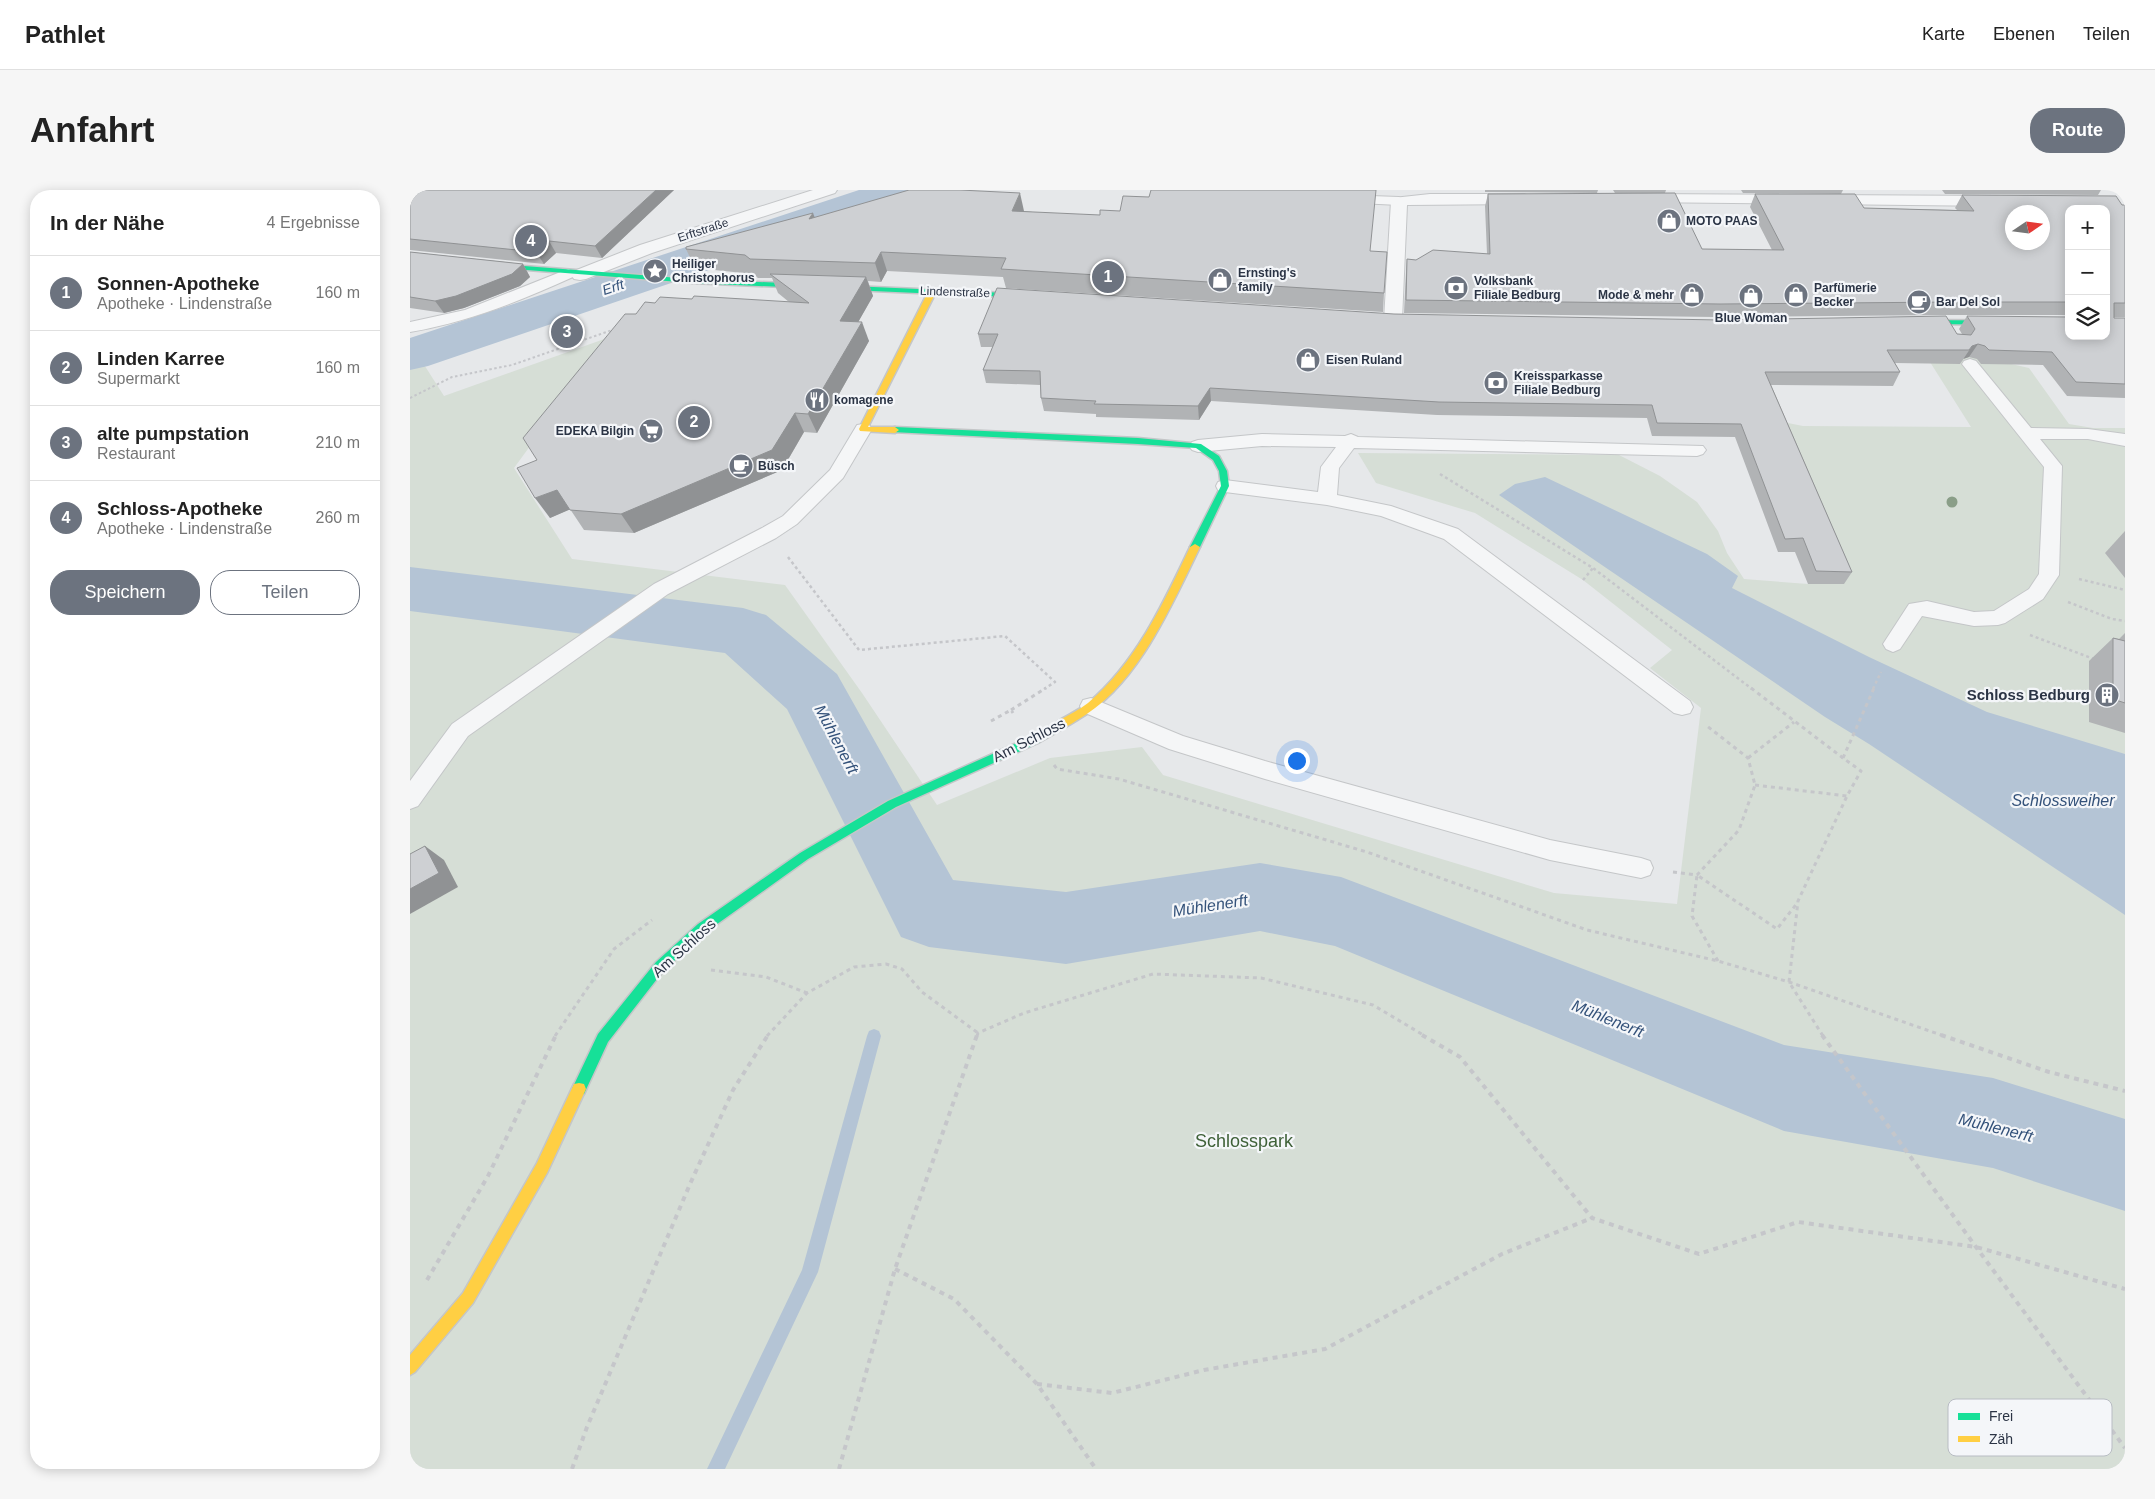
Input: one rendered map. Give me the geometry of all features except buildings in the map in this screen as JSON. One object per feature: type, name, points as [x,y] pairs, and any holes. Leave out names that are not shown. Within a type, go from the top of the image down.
[{"type":"street","name":"Erftstraße","points":[[580,275],[646,249],[829,190]]},
{"type":"street","points":[[1393,320],[1399,201],[1430,199],[1542,199]]},
{"type":"street","points":[[1628,199],[2015,202]]},
{"type":"street","points":[[474,263],[580,275]]},
{"type":"street","name":"Lindenstraße","points":[[580,275],[695,283],[1043,296]]},
{"type":"street","points":[[932,292],[863,428],[1138,441],[1198,446],[1216,458],[1223,471],[1225,486]]},
{"type":"street","points":[[1904,322],[2065,323]]},
{"type":"street","name":"Am Schloss","points":[[410,1367],[468,1298],[542,1168],[603,1038],[660,966],[702,928],[804,856],[892,804],[1034,740],[1091,706],[1124,673],[1168,603],[1225,486]]},
{"type":"lane","points":[[1329,198],[1399,201]]},
{"type":"lane","points":[[410,327],[437,323],[580,275]]},
{"type":"lane","points":[[1944,322],[1953,336]]},
{"type":"lane","points":[[1893,644],[1916,609],[1927,608],[1974,619],[1998,618],[2036,594],[2049,575],[2053,466],[1970,364]]},
{"type":"lane","points":[[410,799],[460,730],[661,589],[769,534],[790,520],[837,474],[863,428]]},
{"type":"lane","points":[[2026,433],[2088,434],[2125,440]]},
{"type":"lane","points":[[1198,446],[1262,440],[1351,440],[1697,450]]},
{"type":"lane","points":[[1327,499],[1330,467],[1351,440]]},
{"type":"lane","points":[[1225,486],[1327,499],[1384,510],[1450,534],[1682,707]]},
{"type":"lane","points":[[1091,706],[1176,743],[1265,770],[1550,850],[1641,868]]},
{"type":"path","points":[[410,398],[452,377],[480,373],[512,365],[621,327]]},
{"type":"path","points":[[1434,442],[1426,464],[1593,568],[1861,771],[1847,796],[1798,902],[1776,929],[1697,875]]},
{"type":"path","points":[[769,534],[859,650],[1005,636],[1055,682],[1011,710]]},
{"type":"path","points":[[1583,580],[1593,568]]},
{"type":"path","points":[[2091,581],[2125,590]]},
{"type":"path","points":[[2093,611],[2112,619],[2125,621]]},
{"type":"path","points":[[1998,618],[2026,634],[2100,661]]},
{"type":"path","points":[[1843,758],[1893,644]]},
{"type":"path","points":[[1682,707],[1748,758],[1755,785],[1739,830],[1697,875],[1692,916],[1718,961]]},
{"type":"path","points":[[1748,758],[1794,722]]},
{"type":"path","points":[[1034,740],[1057,769],[1129,782],[1367,852],[1587,930],[1718,961],[1789,982],[2049,1072],[2125,1091]]},
{"type":"path","points":[[1755,785],[1847,796]]},
{"type":"path","points":[[1798,902],[1789,982],[1824,1037],[2089,1399]]},
{"type":"path","points":[[647,924],[678,950],[711,970],[766,977],[807,994]]},
{"type":"path","points":[[572,1469],[587,1427],[690,1184],[733,1090],[768,1035],[807,994],[854,967],[886,964],[902,969],[922,992],[978,1033]]},
{"type":"path","points":[[839,1469],[895,1269],[978,1033],[1024,1013],[1153,974],[1261,978],[1372,1005],[1460,1057],[1592,1218],[1699,1254],[1798,1222],[1976,1247],[2125,1289]]},
{"type":"path","points":[[1038,1384],[1112,1393],[1204,1370],[1325,1349],[1502,1254],[1592,1218]]},
{"type":"path","points":[[895,1269],[954,1299],[1038,1384],[1096,1469]]},
{"type":"path","points":[[2112,1430],[2125,1448]]},
{"type":"green space","name":"Schlosspark","points":[[610,337],[514,468],[572,559],[785,585],[862,693],[937,805],[1050,758],[1142,747],[1163,775],[1554,893],[1677,904],[1701,708],[1650,668],[1672,650],[1583,580],[1475,513],[1376,483],[1358,453],[1619,455],[1660,476],[1697,502],[1718,531],[1727,553],[1744,579],[1808,584],[1843,584],[1773,420],[1803,426],[1971,427],[1918,343],[2029,368],[2069,424],[2093,428],[2125,428],[2125,1469],[410,1469],[410,366],[423,363],[444,396]]},
{"type":"water","name":"Schlossweiher","points":[[1545,477],[1707,554],[1738,576],[1732,588],[1869,657],[1987,712],[2125,754],[2125,915],[1869,744],[1825,717],[1499,495],[1515,484]]},
{"type":"waterway","name":"Erft","points":[[410,355],[902,190]]},
{"type":"waterway","name":"Mühlenerft","points":[[410,589],[743,632],[813,692],[929,912],[1066,928],[1260,897],[1341,912],[1784,1088],[1993,1123],[2125,1165]]},
{"type":"waterway","points":[[716,1469],[810,1272],[874,1036]]},
{"type":"traffic: fast","points":[[490,265],[692,281],[1031,296]]},
{"type":"traffic: fast","points":[[1913,322],[2065,323]]},
{"type":"traffic: fast","points":[[895,430],[1138,441],[1198,446],[1216,458],[1223,471],[1225,486],[1195,547]]},
{"type":"traffic: fast","points":[[579,1089],[603,1038],[660,966],[702,928],[804,856],[892,804],[1034,740],[1062,724]]},
{"type":"traffic: slow","points":[[895,430],[863,429],[932,292]]},
{"type":"traffic: slow","points":[[1062,724],[1091,706],[1108,691],[1138,654],[1175,589],[1195,547]]},
{"type":"traffic: slow","points":[[410,1367],[468,1298],[542,1168],[579,1089]]},
{"type":"place","name":"MOTO PAAS","points":[[1669,221]]},
{"type":"place","name":"Schloss-Apotheke","points":[[531,241]]},
{"type":"place","name":"Heiliger Christophorus","points":[[655,271]]},
{"type":"place","name":"Sonnen-Apotheke","points":[[1108,277]]},
{"type":"place","name":"Ernsting's family","points":[[1220,280]]},
{"type":"place","name":"Volksbank Filiale Bedburg","points":[[1456,288]]},
{"type":"place","name":"Mode & mehr","points":[[1692,295]]},
{"type":"place","name":"Parfümerie Becker","points":[[1796,295]]},
{"type":"place","name":"Blue Woman","points":[[1751,296]]},
{"type":"place","name":"Bar Del Sol","points":[[1919,302]]},
{"type":"place","name":"alte pumpstation","points":[[567,332]]},
{"type":"place","name":"Eisen Ruland","points":[[1308,360]]},
{"type":"place","name":"Kreissparkasse Filiale Bedburg","points":[[1496,383]]},
{"type":"place","name":"komagene","points":[[817,400]]},
{"type":"place","name":"Linden Karree","points":[[694,422]]},
{"type":"place","name":"EDEKA Bilgin","points":[[651,431]]},
{"type":"place","name":"Büsch","points":[[741,466]]},
{"type":"place","name":"Schloss Bedburg","points":[[2107,695]]}]
